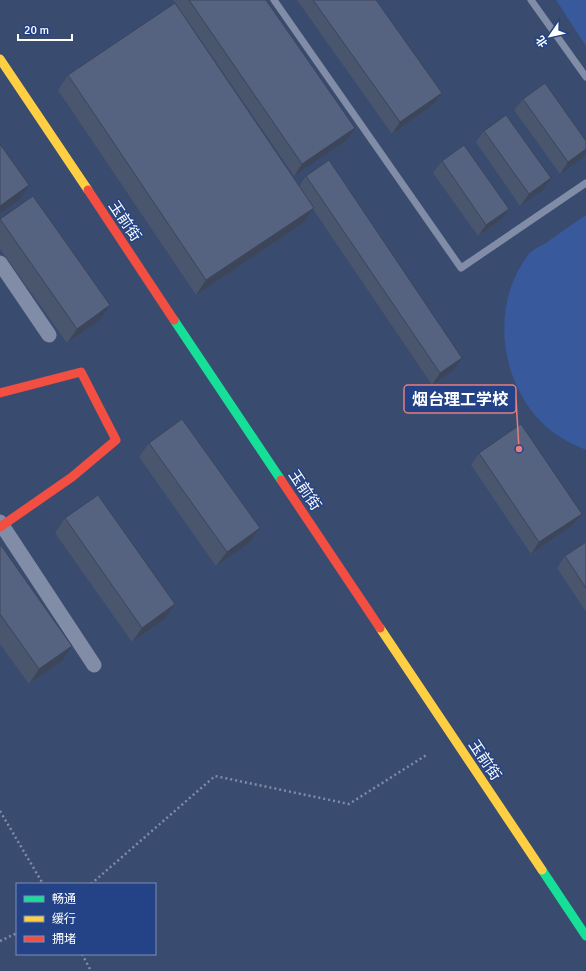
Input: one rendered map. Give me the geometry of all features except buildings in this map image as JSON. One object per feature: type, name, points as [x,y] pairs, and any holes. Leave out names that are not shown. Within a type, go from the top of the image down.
[{"type":"street","name":"玉前街","points":[[0,59],[586,936]]},
{"type":"street","points":[[0,263],[49,335]]},
{"type":"street","points":[[0,393],[81,372],[116,440],[72,476],[1,525],[94,665]]},
{"type":"lane","points":[[274,0],[461,268],[586,183]]},
{"type":"lane","points":[[531,0],[586,77]]},
{"type":"path","points":[[92,883],[215,776],[349,804],[428,754]]},
{"type":"path","points":[[0,811],[42,883]]},
{"type":"path","points":[[0,941],[16,933]]},
{"type":"path","points":[[83,955],[91,971]]},
{"type":"shaded area","points":[[556,0],[586,0],[586,46]]},
{"type":"shaded area","points":[[586,215],[586,450],[571,443],[545,426],[534,414],[522,396],[513,377],[507,356],[504,335],[505,314],[509,293],[517,273],[528,255]]},
{"type":"traffic: fast","points":[[174,320],[281,480]]},
{"type":"traffic: fast","points":[[542,870],[586,936]]},
{"type":"traffic: slow","points":[[0,59],[88,190]]},
{"type":"traffic: slow","points":[[380,628],[542,870]]},
{"type":"traffic: jam","points":[[88,190],[174,320]]},
{"type":"traffic: jam","points":[[0,393],[81,372],[116,440],[72,477],[0,527]]},
{"type":"traffic: jam","points":[[281,480],[380,628]]},
{"type":"place","name":"烟台理工学校","points":[[519,449]]}]
